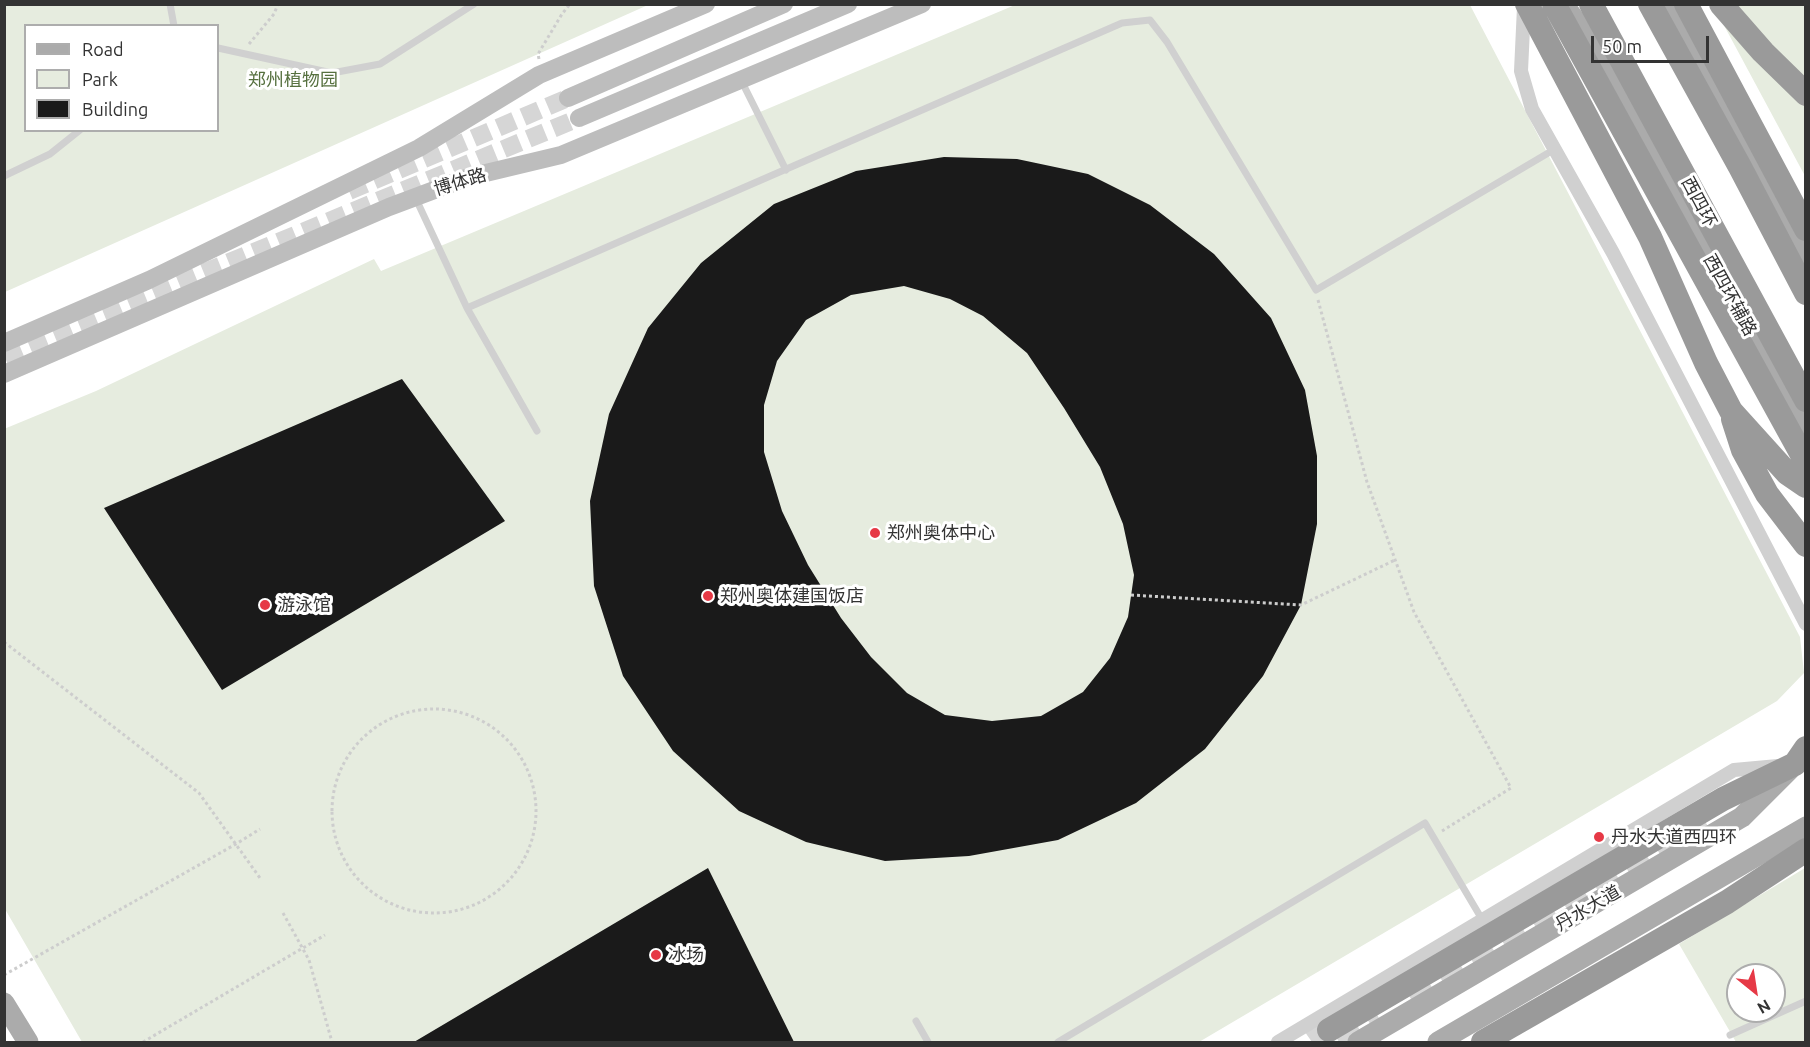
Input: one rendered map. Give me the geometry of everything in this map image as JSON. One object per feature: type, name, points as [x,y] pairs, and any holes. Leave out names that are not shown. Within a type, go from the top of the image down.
[{"type":"highway","points":[[1525,4],[1650,237],[1706,363],[1731,411],[1743,450],[1767,494],[1806,545]]},
{"type":"highway","points":[[1554,4],[1806,462]]},
{"type":"highway","name":"西四环","points":[[1591,4],[1806,400]]},
{"type":"highway","points":[[1650,4],[1806,293]]},
{"type":"highway","points":[[1686,4],[1806,229]]},
{"type":"highway","points":[[1721,4],[1763,52],[1806,94]]},
{"type":"highway","points":[[1731,411],[1787,473],[1806,486]]},
{"type":"highway","points":[[1329,1030],[1723,799],[1802,757]]},
{"type":"highway","points":[[1483,1042],[1727,902],[1806,850]]},
{"type":"main road","name":"西四环辅路","points":[[1563,4],[1587,36],[1806,432]]},
{"type":"main road","points":[[1666,4],[1806,260]]},
{"type":"main road","name":"丹水大道","points":[[1358,1042],[1742,817],[1802,757]]},
{"type":"main road","points":[[1438,1042],[1806,827]]},
{"type":"main road","points":[[4,1003],[28,1042]]},
{"type":"street","points":[[4,343],[149,280],[419,148],[543,73],[706,4]]},
{"type":"street","points":[[568,98],[784,4]]},
{"type":"street","points":[[579,118],[848,4]]},
{"type":"street","name":"博体路","points":[[4,374],[415,197],[468,177],[561,155],[922,4]]},
{"type":"street","points":[[1525,4],[1521,71],[1532,109],[1614,253],[1806,624]]},
{"type":"street","points":[[1278,1042],[1734,770],[1802,757]]},
{"type":"lane","points":[[170,4],[174,24]]},
{"type":"lane","points":[[219,48],[332,73],[380,64],[474,4]]},
{"type":"lane","points":[[467,308],[1122,23],[1150,20],[1167,42],[1316,290],[1555,149]]},
{"type":"lane","points":[[741,80],[786,170]]},
{"type":"lane","points":[[4,176],[50,154],[78,132]]},
{"type":"lane","points":[[415,197],[467,308],[537,431]]},
{"type":"lane","points":[[1058,1042],[1425,823],[1483,921]]},
{"type":"lane","points":[[1730,1035],[1806,1001]]},
{"type":"lane","points":[[916,1021],[928,1042]]},
{"type":"path","points":[[241,53],[268,21],[278,4]]},
{"type":"path","points":[[543,73],[538,54],[570,4]]},
{"type":"path","points":[[1316,290],[1367,482],[1414,612],[1511,788],[1433,836]]},
{"type":"path","points":[[1131,595],[1301,605],[1395,560]]},
{"type":"path","points":[[4,642],[200,793],[260,878]]},
{"type":"path","points":[[446,708],[479,717],[507,737],[527,765],[537,798],[535,833],[522,865],[499,891],[469,908],[436,914],[403,909],[373,894],[349,870],[334,840],[330,807],[337,774],[354,745],[380,723],[411,710],[446,708]]},
{"type":"path","points":[[4,975],[260,829]]},
{"type":"path","points":[[283,913],[309,960],[332,1042]]},
{"type":"path","points":[[143,1042],[325,935]]},
{"type":"green space","name":"郑州植物园","points":[[4,5],[648,5],[5,292]]},
{"type":"green space","name":"郑州奥体中心","points":[[1015,5],[1470,5],[1800,637],[1804,673],[1777,701],[1199,1042],[82,1042],[5,909],[4,429],[96,391],[374,259],[381,271]]},
{"type":"green space","points":[[1713,5],[1805,5],[1805,176]]},
{"type":"green space","points":[[1805,868],[1805,1042],[1736,1042],[1679,944]]},
{"type":"building","points":[[944,157],[1017,159],[1088,174],[1150,205],[1214,254],[1271,318],[1305,390],[1317,456],[1317,524],[1301,605],[1263,676],[1205,749],[1136,803],[1058,840],[969,856],[885,861],[806,842],[739,811],[673,751],[623,676],[594,586],[590,501],[609,414],[648,328],[701,263],[774,204],[856,171]],"holes":[[[904,286],[950,299],[983,316],[1027,353],[1100,467],[1123,524],[1134,575],[1128,617],[1110,658],[1083,692],[1041,716],[992,721],[945,715],[907,693],[871,657],[841,618],[808,565],[782,511],[764,452],[764,405],[777,361],[806,320],[851,295]]]},
{"type":"building","name":"游泳馆","points":[[402,379],[505,521],[222,690],[104,508]]},
{"type":"building","name":"冰场","points":[[708,868],[794,1042],[414,1042]]},
{"type":"tunnel","points":[[349,191],[568,98]]},
{"type":"tunnel","points":[[4,355],[579,118]]},
{"type":"tunnel","points":[[1411,999],[1706,823]]},
{"type":"tunnel","points":[[1339,1042],[1379,1018]]},
{"type":"tunnel","points":[[1312,1042],[1329,1030]]},
{"type":"place","name":"郑州奥体中心","points":[[875,533]]},
{"type":"place","name":"郑州奥体建国饭店","points":[[708,596]]},
{"type":"place","name":"游泳馆","points":[[265,605]]},
{"type":"place","name":"丹水大道西四环","points":[[1599,837]]},
{"type":"place","name":"冰场","points":[[656,955]]}]
